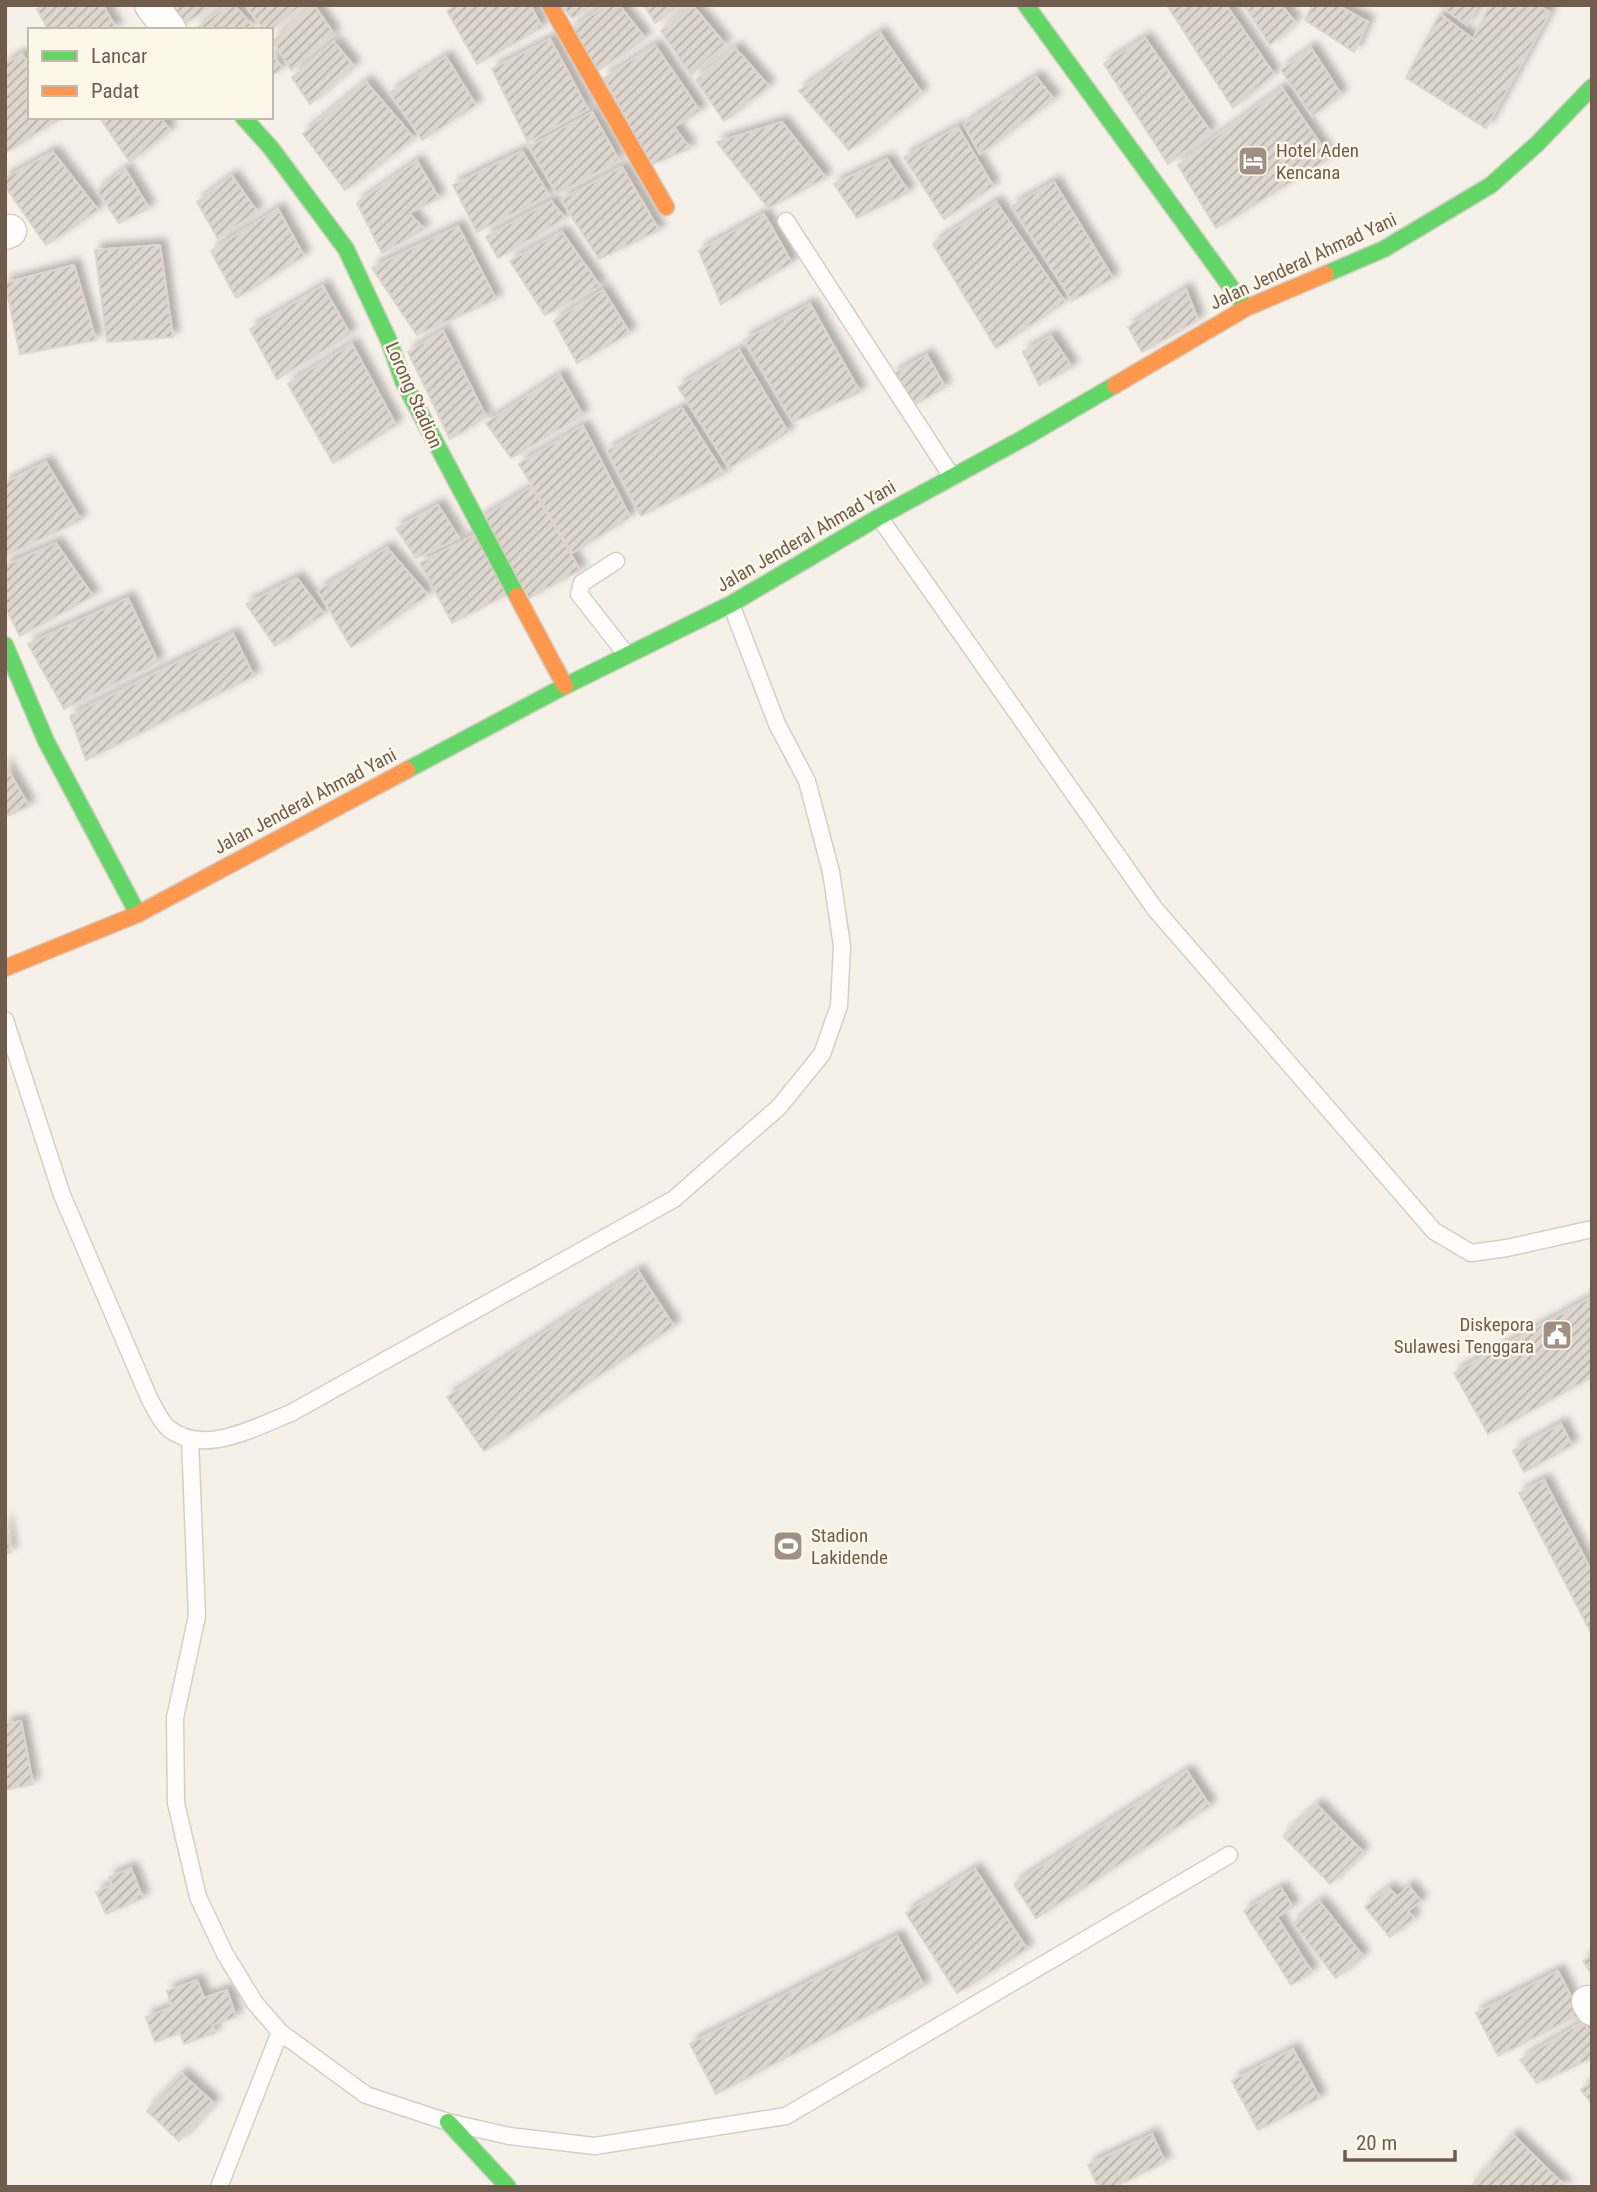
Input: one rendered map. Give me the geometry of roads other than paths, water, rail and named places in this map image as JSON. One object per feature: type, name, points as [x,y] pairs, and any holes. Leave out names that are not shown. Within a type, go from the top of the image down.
[{"type":"main road","points":[[550,5],[666,207]]},
{"type":"main road","points":[[1026,5],[1246,308]]},
{"type":"main road","name":"Jalan Jenderal Ahmad Yani","points":[[5,968],[138,914],[626,654],[731,604],[1246,308],[1384,249],[1491,185],[1537,144],[1592,87]]},
{"type":"main road","name":"Lorong Stadion","points":[[245,119],[280,158],[346,249],[368,290],[403,380],[431,438],[565,686]]},
{"type":"main road","points":[[5,645],[46,741],[138,914]]},
{"type":"main road","points":[[448,2122],[508,2187]]},
{"type":"street","points":[[151,5],[168,28]]},
{"type":"lane","points":[[786,221],[953,477]]},
{"type":"lane","points":[[879,517],[1155,909],[1434,1231],[1471,1253],[1592,1229]]},
{"type":"lane","points":[[616,561],[582,583],[579,594],[626,654]]},
{"type":"lane","points":[[5,1020],[62,1195],[150,1400],[167,1427],[190,1440],[223,1439],[291,1413],[674,1199],[779,1107],[822,1054],[839,1006],[842,946],[831,872],[807,781],[777,724],[731,604]]},
{"type":"lane","points":[[190,1440],[197,1616],[175,1718],[176,1803],[198,1896],[225,1954],[255,2003],[281,2032],[366,2095],[448,2122],[509,2136],[595,2146],[786,2116],[1229,1855]]},
{"type":"lane","points":[[219,2187],[281,2032]]},
{"type":"place","name":"Hotel Aden Kencana","points":[[1253,161]]},
{"type":"place","name":"Diskepora Sulawesi Tenggara","points":[[1557,1335]]},
{"type":"place","name":"Stadion Lakidende","points":[[788,1546]]}]
